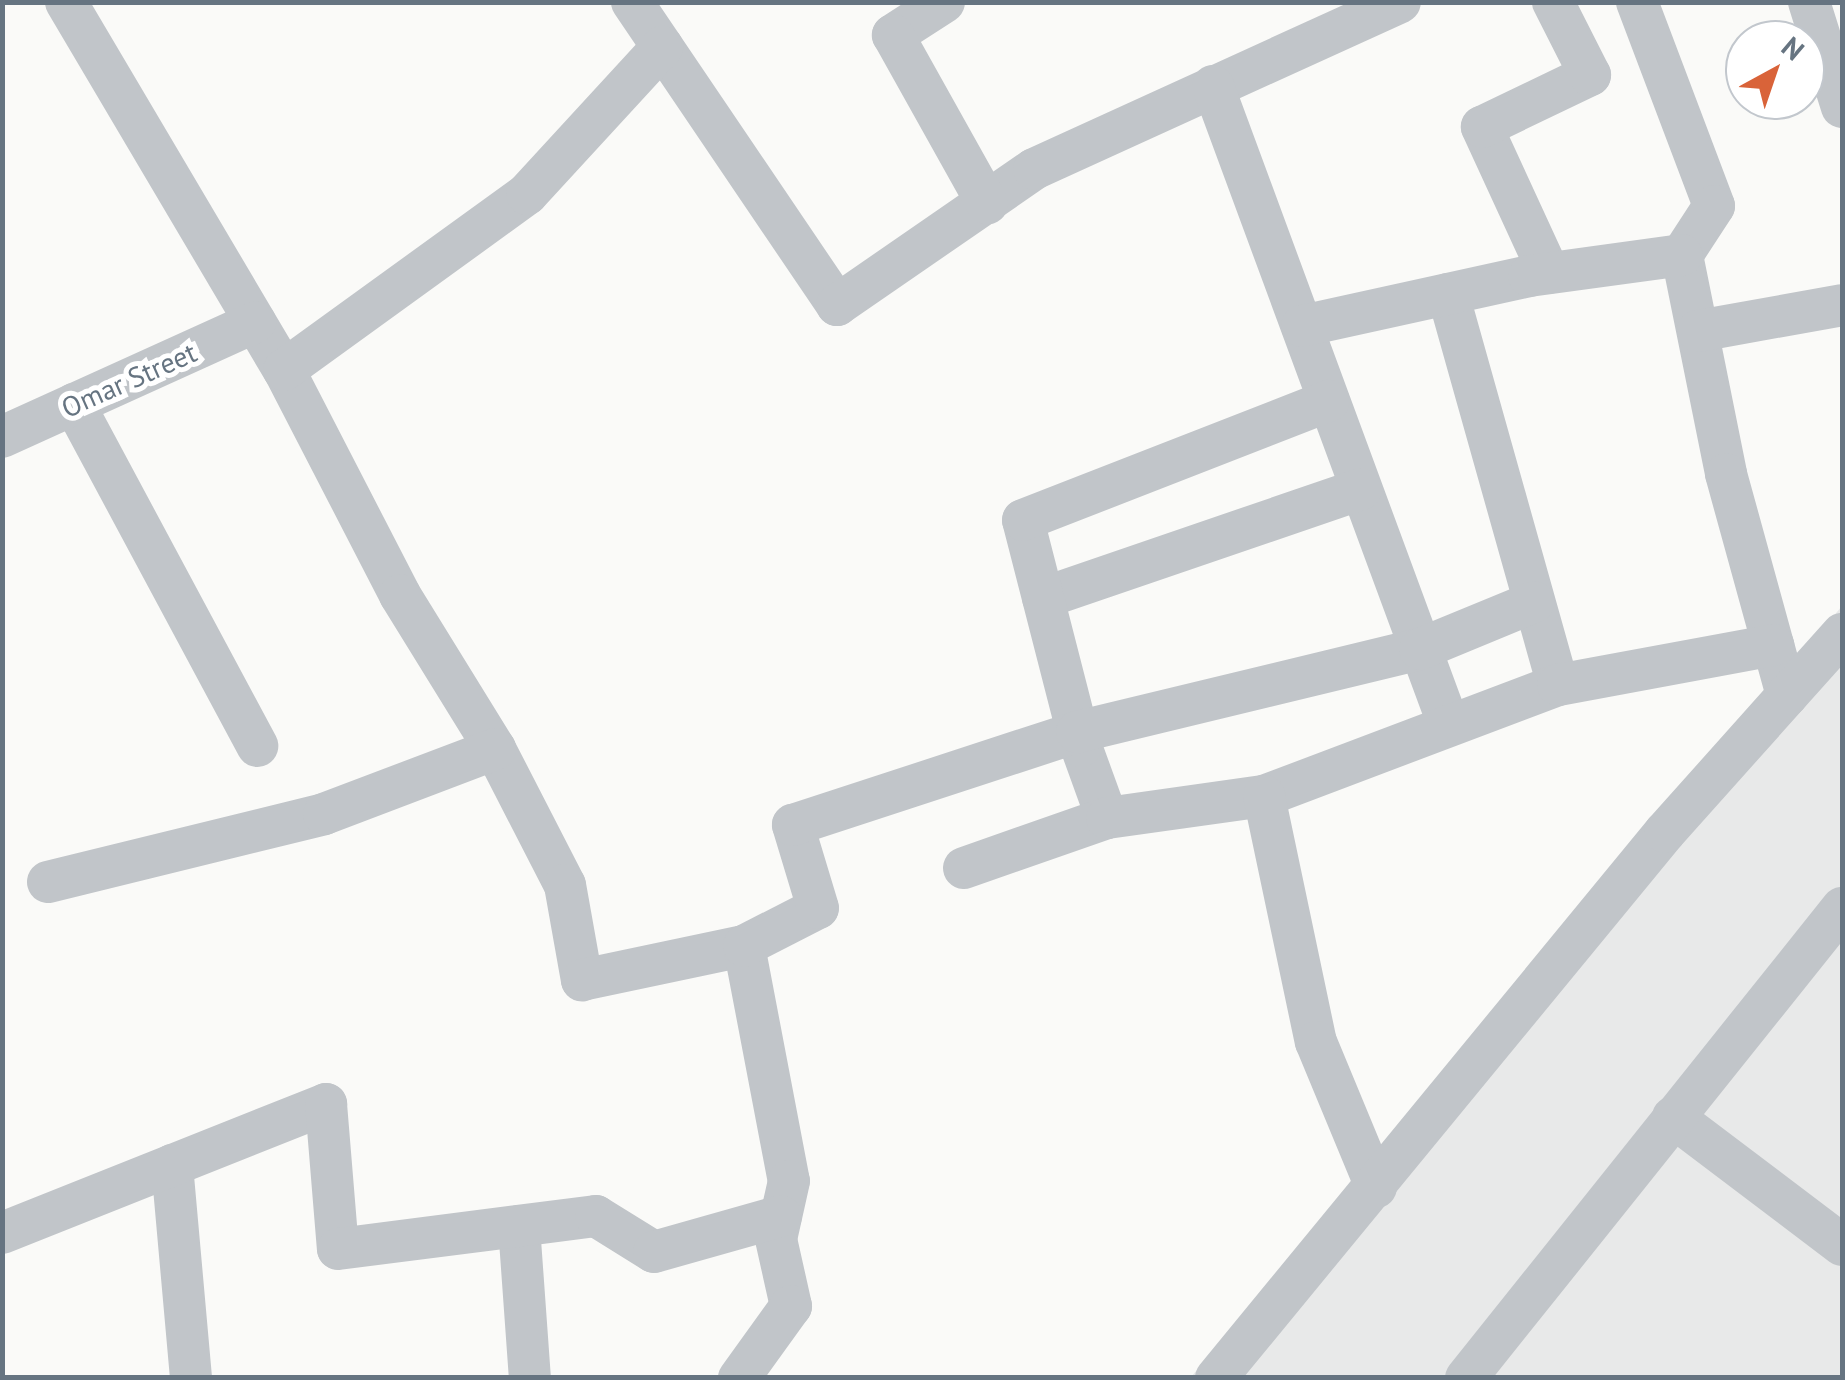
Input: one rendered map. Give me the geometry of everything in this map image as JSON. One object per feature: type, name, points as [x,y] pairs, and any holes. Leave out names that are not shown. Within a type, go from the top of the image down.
[{"type":"street","points":[[66,2],[284,370],[400,595],[496,749],[565,885],[582,980],[744,946],[818,908],[793,826],[1077,732],[1420,650],[1534,602]]},
{"type":"street","points":[[632,2],[837,305],[1034,170],[1400,2]]},
{"type":"street","points":[[944,2],[893,35],[987,203]]},
{"type":"street","points":[[1549,273],[1482,127],[1590,74],[1554,2]]},
{"type":"street","points":[[1637,2],[1714,206],[1682,254],[1726,474],[1787,696]]},
{"type":"street","points":[[1809,2],[1842,107]]},
{"type":"street","points":[[284,370],[527,194],[662,47]]},
{"type":"street","points":[[1212,86],[1448,723]]},
{"type":"street","points":[[1302,326],[1549,273],[1682,254]]},
{"type":"street","points":[[1448,294],[1558,684]]},
{"type":"street","points":[[1698,331],[1842,305]]},
{"type":"street","name":"Omar Street","points":[[2,438],[255,322]]},
{"type":"street","points":[[1107,818],[1077,732],[1022,520],[1329,401]]},
{"type":"street","points":[[74,404],[257,746]]},
{"type":"street","points":[[1043,598],[1362,490]]},
{"type":"street","points":[[1216,1378],[1665,832],[1842,634]]},
{"type":"street","points":[[964,868],[1107,818],[1264,796],[1558,684],[1773,645]]},
{"type":"street","points":[[48,882],[324,814],[496,749]]},
{"type":"street","points":[[1264,796],[1316,1042],[1376,1187]]},
{"type":"street","points":[[1466,1378],[1842,908]]},
{"type":"street","points":[[739,1378],[790,1306],[776,1239],[790,1182],[744,946]]},
{"type":"street","points":[[2,1232],[326,1104],[338,1250],[596,1216],[654,1252],[781,1216]]},
{"type":"street","points":[[1673,1117],[1842,1245]]},
{"type":"street","points":[[172,1165],[191,1378]]},
{"type":"street","points":[[519,1226],[530,1378]]},
{"type":"shaded area","points":[[1842,606],[1842,1377],[1191,1377]]}]
